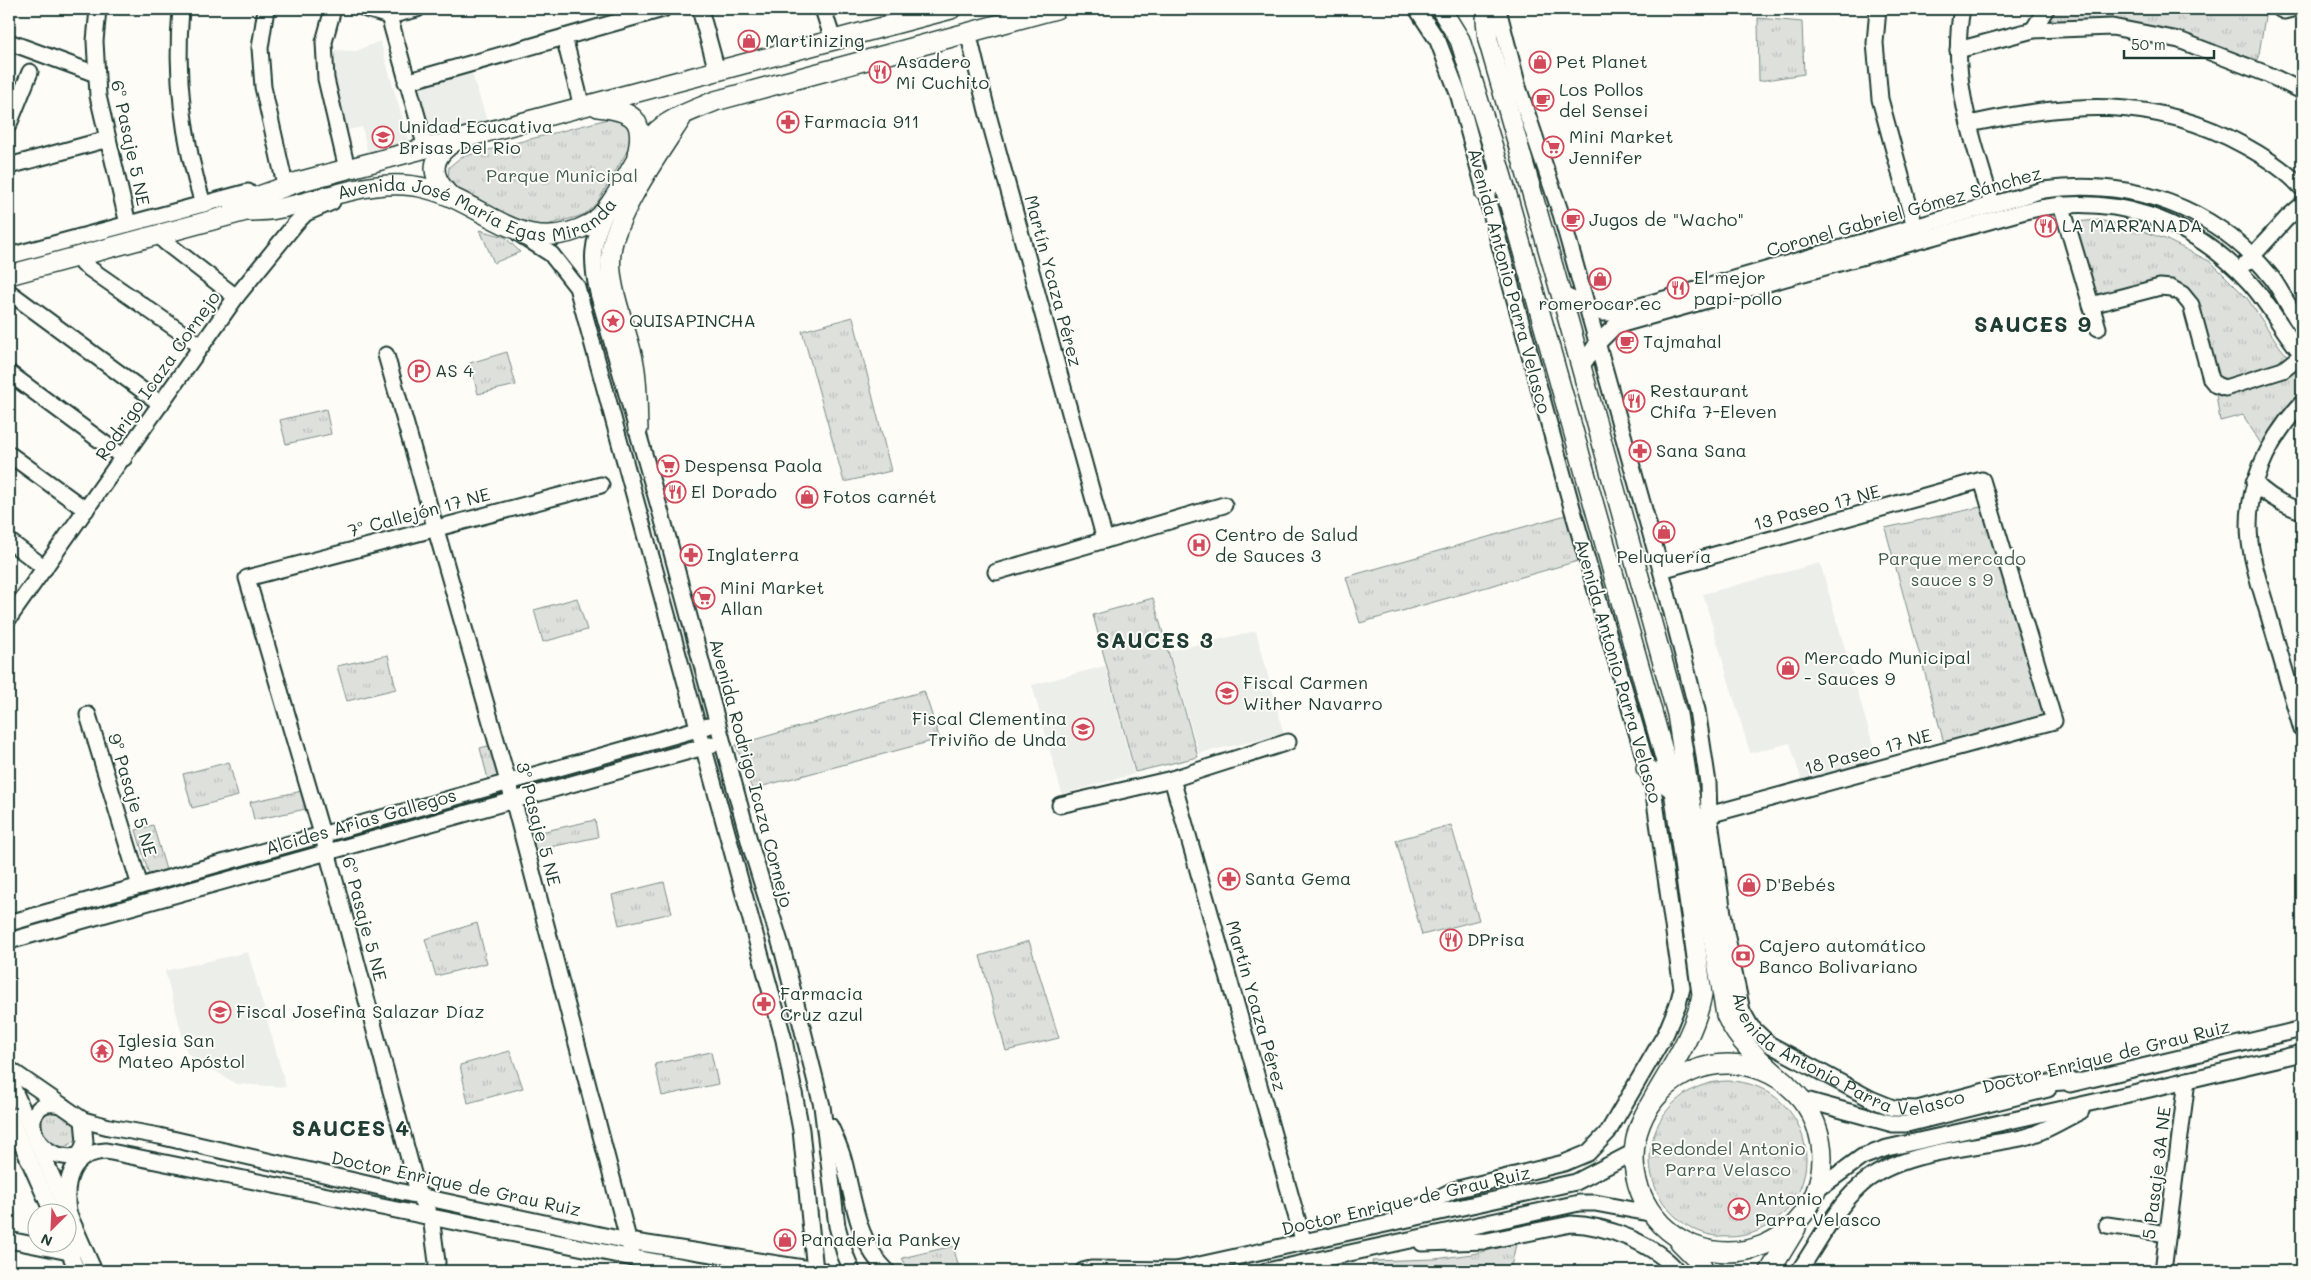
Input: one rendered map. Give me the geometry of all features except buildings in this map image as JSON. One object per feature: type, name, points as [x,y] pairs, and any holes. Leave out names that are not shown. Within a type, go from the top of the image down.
[{"type":"main road","name":"Avenida José María Egas Miranda","points":[[110,243],[244,202],[291,181],[347,169],[951,9]]},
{"type":"main road","name":"Avenida José María Egas Miranda","points":[[110,243],[246,211],[275,209],[366,187],[419,186],[451,197],[512,229],[536,235],[564,232],[590,224],[596,220],[612,202],[637,156],[654,134],[666,124],[682,116],[733,95],[1056,9]]},
{"type":"main road","name":"Avenida Antonio Parra Velasco","points":[[1441,9],[1460,40],[1500,170],[1674,790],[1702,994],[1700,1008],[1690,1033],[1647,1110]]},
{"type":"main road","name":"Avenida Antonio Parra Velasco","points":[[1487,9],[1488,40],[1678,714],[1701,817],[1726,1015],[1733,1030],[1744,1045],[1786,1083]]},
{"type":"main road","points":[[585,106],[616,108],[631,115],[639,126],[640,132],[637,156]]},
{"type":"main road","points":[[638,429],[634,366],[614,283],[611,254],[613,240],[624,215],[682,116]]},
{"type":"main road","points":[[451,197],[437,181],[435,169],[442,152],[458,140]]},
{"type":"main road","points":[[1485,193],[1500,170]]},
{"type":"main road","points":[[9,266],[110,243]]},
{"type":"main road","points":[[9,275],[110,243]]},
{"type":"main road","points":[[1646,768],[1674,790]]},
{"type":"main road","points":[[1704,1271],[1691,1252],[1659,1221],[1645,1202],[1635,1172],[1635,1140],[1647,1110],[1667,1086],[1693,1070],[1726,1063],[1758,1068],[1786,1083],[1802,1098],[1808,1107],[1821,1136],[1823,1163],[1818,1189],[1770,1271]]},
{"type":"main road","points":[[1659,1221],[1692,1244],[1723,1252],[1754,1249],[1783,1235],[1806,1212]]},
{"type":"street","name":"6º Pasaje 5 NE","points":[[98,9],[95,41],[98,96],[128,224]]},
{"type":"street","points":[[181,9],[178,44],[180,106],[191,164],[203,204]]},
{"type":"street","points":[[9,256],[291,181],[263,87],[260,48],[266,9]]},
{"type":"street","points":[[333,9],[324,42],[326,79],[347,169]]},
{"type":"street","points":[[366,9],[388,13],[417,9]]},
{"type":"street","points":[[406,82],[663,9]]},
{"type":"street","points":[[700,9],[717,71]]},
{"type":"street","points":[[824,9],[833,40]]},
{"type":"street","name":"Avenida Antonio Parra Velasco","points":[[1392,1221],[1454,1190],[1564,1163],[1588,1153],[1608,1132],[1666,1032],[1678,1004],[1682,988],[1653,788],[1458,93],[1438,41],[1417,9]]},
{"type":"street","name":"Avenida Antonio Parra Velasco","points":[[1498,9],[1518,87],[1561,214],[1596,345],[1661,570],[1697,710],[1708,783],[1701,817],[1742,1011],[1752,1027],[1769,1044],[1871,1099],[1904,1110],[1917,1109],[2004,1086],[2079,1082]]},
{"type":"street","points":[[1878,9],[1875,43],[1880,99],[1917,234]]},
{"type":"street","points":[[1962,9],[1958,50],[1960,85],[1968,124],[1992,204]]},
{"type":"street","points":[[2033,30],[2046,9]]},
{"type":"street","points":[[2280,9],[2284,11],[2292,9]]},
{"type":"street","points":[[388,13],[426,148]]},
{"type":"street","points":[[1958,50],[2033,30],[2108,26],[2169,37],[2267,74],[2302,91]]},
{"type":"street","name":"Martín Ycaza Pérez","points":[[968,32],[990,121],[1105,540]]},
{"type":"street","points":[[564,37],[585,106]]},
{"type":"street","points":[[9,42],[96,74]]},
{"type":"street","points":[[9,124],[30,72]]},
{"type":"street","points":[[1968,124],[2021,113],[2074,107],[2115,107],[2145,111],[2177,118],[2231,138],[2275,165],[2302,188]]},
{"type":"street","points":[[9,166],[108,139]]},
{"type":"street","name":"Rodrigo Icaza Cornejo","points":[[9,618],[124,458],[236,296],[278,242],[306,213],[366,187]]},
{"type":"street","name":"Coronel Gabriel Gómez Sánchez","points":[[1581,367],[1596,345],[1615,326],[1917,234],[1992,204],[2060,188],[2081,187],[2124,190],[2167,202],[2191,213],[2231,238],[2252,256],[2277,286],[2302,327]]},
{"type":"street","name":"Avenida Rodrigo Icaza Cornejo","points":[[612,202],[595,238],[593,262],[598,294],[638,429],[750,844],[782,952],[822,1106],[837,1226],[852,1271]]},
{"type":"street","points":[[2061,204],[2098,328]]},
{"type":"street","name":"Coronel Gabriel Gómez Sánchez","points":[[1561,294],[1602,313],[1616,313],[1917,234],[2061,204],[2088,204],[2110,206],[2158,218],[2205,242],[2239,272],[2264,301],[2302,354]]},
{"type":"street","points":[[2239,272],[2286,218],[2302,205]]},
{"type":"street","points":[[9,282],[248,220],[275,209]]},
{"type":"street","points":[[512,229],[551,254],[577,286],[784,1040],[801,1130],[818,1270]]},
{"type":"street","points":[[165,242],[236,296]]},
{"type":"street","points":[[83,264],[201,346]]},
{"type":"street","points":[[2091,305],[2160,287],[2172,288],[2182,294],[2191,305],[2211,379],[2216,385],[2225,388],[2282,370],[2302,354]]},
{"type":"street","points":[[9,292],[161,404]]},
{"type":"street","name":"3º Pasaje 5 NE","points":[[386,355],[513,799],[633,1258]]},
{"type":"street","points":[[9,373],[124,458]]},
{"type":"street","points":[[2299,411],[2260,465],[2254,482],[2249,522],[2253,559],[2302,730]]},
{"type":"street","points":[[9,454],[86,510]]},
{"type":"street","name":"13 Paseo 17 NE","points":[[1661,570],[1982,480],[2054,722]]},
{"type":"street","points":[[2254,482],[2264,493],[2302,511]]},
{"type":"street","name":"7º Callejón 17 NE","points":[[247,578],[601,485]]},
{"type":"street","points":[[996,572],[1224,505]]},
{"type":"street","points":[[9,541],[45,568]]},
{"type":"street","name":"6º Pasaje 5 NE","points":[[247,578],[327,852],[419,1196],[431,1217],[437,1262],[436,1271]]},
{"type":"street","name":"9º Pasaje 5 NE","points":[[88,715],[140,886]]},
{"type":"street","name":"18 Paseo 17 NE","points":[[1701,817],[2054,722]]},
{"type":"street","name":"Alcides Arias Gallegos","points":[[9,923],[718,724]]},
{"type":"street","name":"Alcides Arias Gallegos","points":[[9,942],[513,799],[724,742]]},
{"type":"street","points":[[1060,805],[1172,779],[1288,742]]},
{"type":"street","name":"Martín Ycaza Pérez","points":[[1172,779],[1304,1243]]},
{"type":"street","name":"Doctor Enrique de Grau Ruiz","points":[[1802,1098],[1893,1124],[1907,1124],[2302,1029]]},
{"type":"street","points":[[1818,1189],[1862,1157],[1874,1152],[2302,1053]]},
{"type":"street","name":"Doctor Enrique de Grau Ruiz","points":[[9,1069],[83,1120],[628,1241],[818,1270]]},
{"type":"street","points":[[9,1079],[64,1202]]},
{"type":"street","name":"5 Pasaje 3A NE","points":[[2163,1271],[2187,1080]]},
{"type":"street","points":[[1799,1271],[1850,1196],[1875,1174],[1908,1161],[1962,1147],[2024,1138],[2099,1101]]},
{"type":"street","points":[[63,1106],[48,1104],[36,1112],[32,1126],[36,1140],[51,1152],[81,1159]]},
{"type":"street","points":[[822,1106],[844,1159],[856,1213],[869,1251],[887,1271]]},
{"type":"street","points":[[9,1115],[48,1202]]},
{"type":"street","points":[[67,1202],[66,1191],[81,1159],[85,1142],[83,1120]]},
{"type":"street","name":"Doctor Enrique de Grau Ruiz","points":[[81,1159],[99,1152],[120,1153],[633,1258],[708,1271]]},
{"type":"street","name":"Doctor Enrique de Grau Ruiz","points":[[1083,1271],[1091,1269],[1176,1270],[1304,1243],[1392,1221],[1576,1182],[1634,1152]]},
{"type":"street","points":[[1267,1271],[1579,1203],[1595,1203],[1659,1221]]},
{"type":"street","points":[[1385,1244],[1487,1241],[1571,1224],[1584,1224],[1615,1232],[1652,1250],[1670,1262],[1677,1271]]},
{"type":"street","points":[[2107,1225],[2168,1234]]},
{"type":"street","points":[[9,1240],[28,1242]]},
{"type":"street","points":[[73,1252],[77,1271]]},
{"type":"street","points":[[77,1252],[94,1271]]},
{"type":"shaded area","points":[[380,41],[410,145],[368,154],[362,127],[347,130],[333,86],[333,50],[356,51]]},
{"type":"shaded area","points":[[471,70],[488,124],[434,138],[417,86]]},
{"type":"shaded area","name":"Mercado Municipal - Sauces 9","points":[[1820,563],[1878,762],[1802,782],[1790,743],[1750,753],[1703,594]]},
{"type":"shaded area","name":"Fiscal Carmen Wither Navarro","points":[[1256,631],[1284,735],[1199,753],[1169,651]]},
{"type":"shaded area","name":"Fiscal Clementina Triviño de Unda","points":[[1105,666],[1134,774],[1062,794],[1032,685]]},
{"type":"shaded area","name":"Fiscal Josefina Salazar Díaz","points":[[248,952],[286,1087],[236,1084],[187,1053],[165,971]]},
{"type":"green space","points":[[2049,9],[2260,9],[2265,17],[2258,60],[2170,35],[2041,29]]},
{"type":"green space","points":[[1758,18],[1802,22],[1804,74],[1759,81]]},
{"type":"green space","name":"Parque Municipal","points":[[612,118],[621,119],[632,131],[629,148],[597,203],[585,214],[543,226],[533,226],[518,222],[453,186],[448,180],[449,167],[461,157]]},
{"type":"green space","points":[[2098,220],[2128,226],[2165,239],[2211,262],[2247,298],[2280,347],[2300,371],[2302,378],[2302,395],[2261,444],[2243,415],[2220,421],[2208,340],[2200,310],[2177,295],[2165,294],[2133,300],[2095,302],[2075,222]]},
{"type":"green space","points":[[480,230],[505,237],[520,252],[494,263]]},
{"type":"green space","points":[[853,317],[891,471],[844,482],[802,331]]},
{"type":"green space","points":[[507,352],[516,385],[478,394],[470,363]]},
{"type":"green space","points":[[326,409],[331,434],[286,444],[280,420]]},
{"type":"green space","name":"Parque mercado sauce s 9","points":[[1990,505],[2045,716],[1944,743],[1885,528]]},
{"type":"green space","points":[[1566,515],[1578,561],[1360,623],[1346,577]]},
{"type":"green space","points":[[577,598],[587,630],[543,642],[534,610]]},
{"type":"green space","points":[[1153,598],[1198,757],[1135,772],[1093,615]]},
{"type":"green space","points":[[388,655],[396,689],[347,701],[337,666]]},
{"type":"green space","points":[[924,691],[940,739],[752,789],[736,745]]},
{"type":"green space","points":[[492,745],[499,776],[488,779],[480,748]]},
{"type":"green space","points":[[229,762],[238,796],[192,808],[183,774]]},
{"type":"green space","points":[[302,791],[306,809],[254,820],[250,802]]},
{"type":"green space","points":[[595,820],[598,837],[531,851],[527,835]]},
{"type":"green space","points":[[153,825],[166,870],[149,875],[136,830]]},
{"type":"green space","points":[[1451,825],[1479,920],[1422,935],[1396,840]]},
{"type":"green space","points":[[664,882],[672,913],[619,925],[612,895]]},
{"type":"green space","points":[[477,923],[487,963],[436,976],[425,939]]},
{"type":"green space","points":[[1029,941],[1059,1038],[1006,1051],[980,956]]},
{"type":"green space","points":[[510,1051],[523,1088],[468,1103],[460,1065]]},
{"type":"green space","points":[[711,1052],[718,1084],[662,1096],[655,1064]]},
{"type":"green space","name":"Redondel Antonio Parra Velasco","points":[[1728,1081],[1758,1087],[1771,1094],[1783,1104],[1793,1116],[1800,1129],[1806,1159],[1800,1189],[1793,1202],[1783,1214],[1771,1224],[1758,1231],[1728,1237],[1698,1231],[1685,1224],[1673,1214],[1663,1202],[1656,1189],[1650,1159],[1656,1129],[1663,1116],[1673,1104],[1685,1094],[1698,1087]]},
{"type":"green space","points":[[54,1109],[71,1120],[78,1128],[79,1133],[77,1137],[67,1146],[58,1148],[41,1138],[40,1127],[42,1117]]},
{"type":"green space","points":[[1516,1244],[1510,1271],[1395,1271],[1373,1267],[1372,1261],[1435,1259],[1472,1254]]},
{"type":"green space","points":[[953,1246],[960,1271],[909,1271],[902,1258]]},
{"type":"place","name":"Martinizing","points":[[749,41]]},
{"type":"place","name":"Pet Planet","points":[[1540,62]]},
{"type":"place","name":"Asadero Mi Cuchito","points":[[880,72]]},
{"type":"place","name":"Los Pollos del Sensei","points":[[1543,100]]},
{"type":"place","name":"Farmacia 911","points":[[788,122]]},
{"type":"place","name":"Unidad Ecucativa Brisas Del Rio","points":[[383,137]]},
{"type":"place","name":"Mini Market Jennifer","points":[[1553,147]]},
{"type":"place","name":"Jugos de \"Wacho\"","points":[[1573,220]]},
{"type":"place","name":"LA MARRANADA","points":[[2046,226]]},
{"type":"place","name":"romerocar.ec","points":[[1600,279]]},
{"type":"place","name":"El mejor papi-pollo","points":[[1678,288]]},
{"type":"place","name":"QUISAPINCHA","points":[[613,321]]},
{"type":"place","name":"Tajmahal","points":[[1627,342]]},
{"type":"place","name":"AS 4","points":[[419,371]]},
{"type":"place","name":"Restaurant Chifa 7-Eleven","points":[[1634,401]]},
{"type":"place","name":"Sana Sana","points":[[1640,451]]},
{"type":"place","name":"Despensa Paola","points":[[668,466]]},
{"type":"place","name":"El Dorado","points":[[675,492]]},
{"type":"place","name":"Fotos carnét","points":[[807,497]]},
{"type":"place","name":"Peluquería","points":[[1664,532]]},
{"type":"place","name":"Centro de Salud de Sauces 3","points":[[1199,545]]},
{"type":"place","name":"Inglaterra","points":[[691,555]]},
{"type":"place","name":"Mini Market Allan","points":[[704,598]]},
{"type":"place","name":"Mercado Municipal - Sauces 9","points":[[1788,668]]},
{"type":"place","name":"Fiscal Carmen Wither Navarro","points":[[1227,693]]},
{"type":"place","name":"Fiscal Clementina Triviño de Unda","points":[[1083,729]]},
{"type":"place","name":"Santa Gema","points":[[1229,879]]},
{"type":"place","name":"D'Bebés","points":[[1749,885]]},
{"type":"place","name":"DPrisa","points":[[1451,940]]},
{"type":"place","name":"Cajero automático Banco Bolivariano","points":[[1743,956]]},
{"type":"place","name":"Farmacia Cruz azul","points":[[764,1004]]},
{"type":"place","name":"Fiscal Josefina Salazar Díaz","points":[[220,1012]]},
{"type":"place","name":"Iglesia San Mateo Apóstol","points":[[102,1051]]},
{"type":"place","name":"Antonio Parra Velasco","points":[[1739,1209]]},
{"type":"place","name":"Panaderia Pankey","points":[[785,1240]]},
{"type":"district","name":"SAUCES 9","points":[[2033,324]]},
{"type":"district","name":"SAUCES 3","points":[[1155,640]]},
{"type":"district","name":"SAUCES 4","points":[[351,1128]]}]
